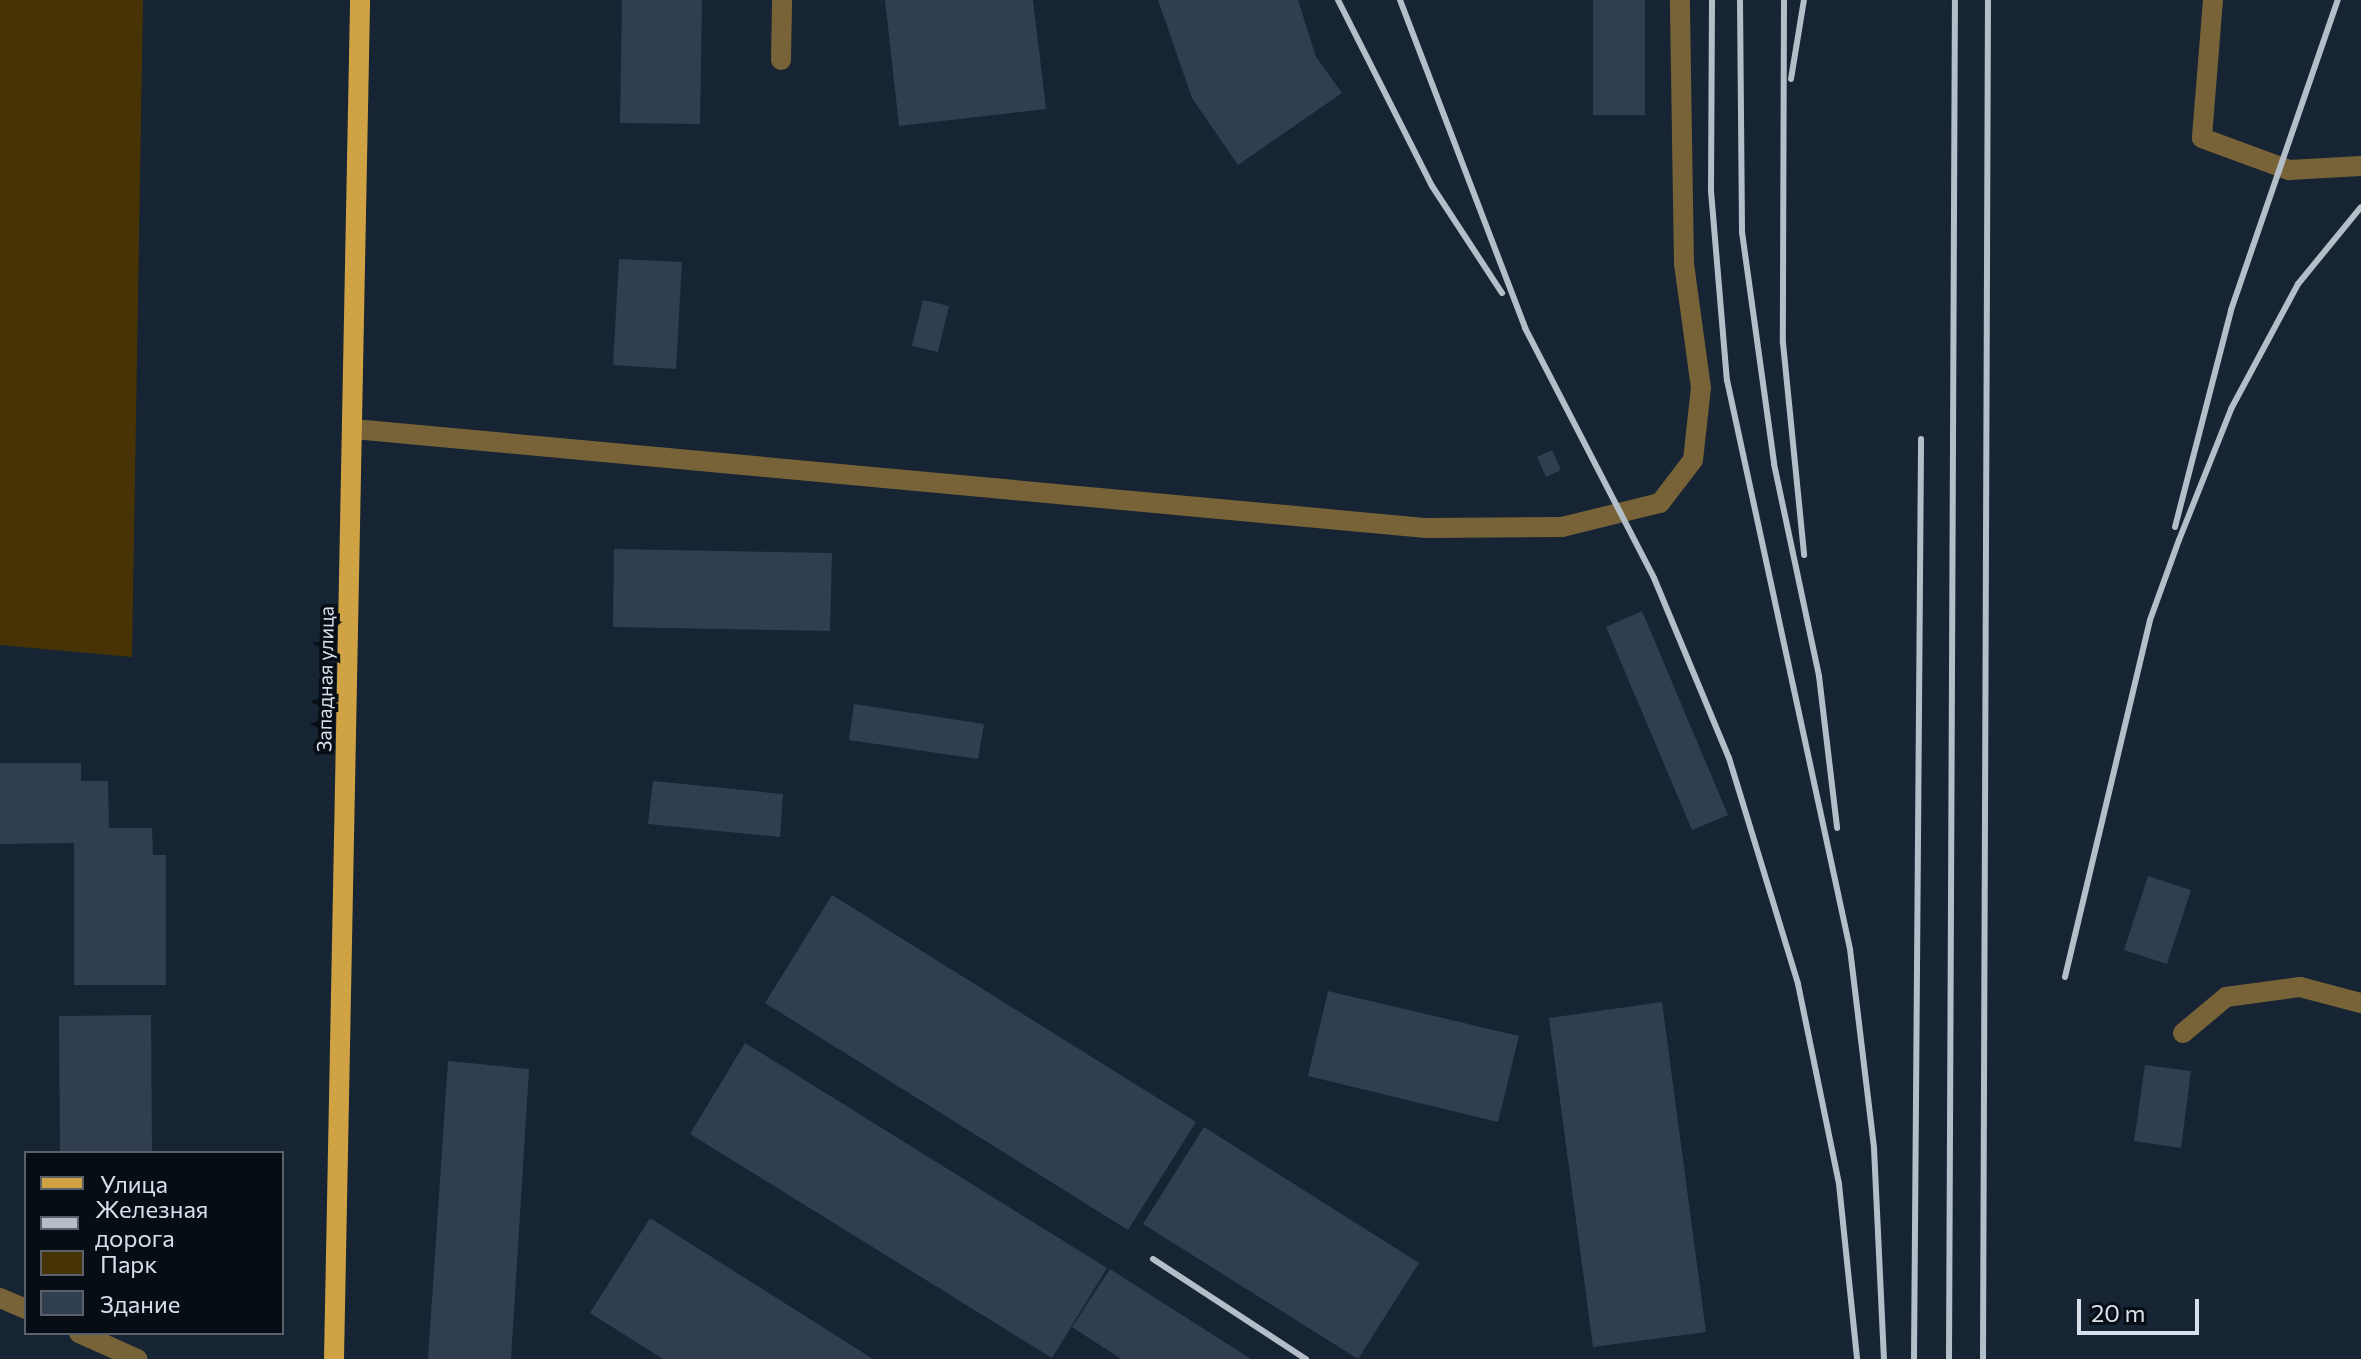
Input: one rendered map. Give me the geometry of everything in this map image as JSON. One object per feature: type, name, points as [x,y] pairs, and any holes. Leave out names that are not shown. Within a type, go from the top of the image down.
[{"type":"main road","name":"Западная улица","points":[[334,1359],[360,0]]},
{"type":"lane","points":[[781,60],[782,0]]},
{"type":"lane","points":[[354,429],[1426,528],[1562,527],[1660,503],[1693,460],[1701,388],[1684,264],[1680,0]]},
{"type":"lane","points":[[2213,0],[2202,138],[2289,170],[2361,166]]},
{"type":"lane","points":[[2183,1033],[2226,997],[2300,987],[2361,1003]]},
{"type":"lane","points":[[0,1298],[24,1308]]},
{"type":"lane","points":[[83,1335],[137,1359]]},
{"type":"green space","points":[[0,0],[143,0],[132,657],[0,645]]},
{"type":"building","points":[[622,0],[702,0],[700,124],[620,123]]},
{"type":"building","points":[[885,0],[1033,0],[1046,109],[899,126]]},
{"type":"building","points":[[1158,0],[1298,0],[1316,57],[1342,93],[1238,165],[1192,98]]},
{"type":"building","points":[[1593,0],[1645,0],[1645,115],[1593,115]]},
{"type":"building","points":[[619,259],[682,262],[676,369],[613,365]]},
{"type":"building","points":[[923,300],[949,306],[938,352],[912,346]]},
{"type":"building","points":[[1552,450],[1561,470],[1546,477],[1537,457]]},
{"type":"building","points":[[614,549],[832,553],[830,631],[613,627]]},
{"type":"building","points":[[1642,611],[1728,815],[1692,830],[1606,627]]},
{"type":"building","points":[[854,704],[984,724],[978,759],[849,740]]},
{"type":"building","points":[[0,763],[81,763],[81,781],[108,781],[109,828],[152,828],[153,855],[166,855],[166,985],[74,985],[74,843],[0,844]]},
{"type":"building","points":[[653,781],[783,794],[780,837],[648,824]]},
{"type":"building","points":[[2148,876],[2191,890],[2167,964],[2124,950]]},
{"type":"building","points":[[832,895],[1196,1122],[1128,1230],[765,1003]]},
{"type":"building","points":[[1328,991],[1519,1036],[1498,1122],[1308,1076]]},
{"type":"building","points":[[1662,1002],[1706,1332],[1593,1347],[1549,1018]]},
{"type":"building","points":[[151,1015],[152,1151],[60,1151],[59,1016]]},
{"type":"building","points":[[745,1043],[1107,1268],[1052,1358],[690,1134]]},
{"type":"building","points":[[448,1061],[529,1069],[511,1359],[428,1359]]},
{"type":"building","points":[[2145,1065],[2191,1071],[2181,1148],[2134,1141]]},
{"type":"building","points":[[1204,1127],[1419,1263],[1358,1359],[1143,1224]]},
{"type":"building","points":[[650,1218],[873,1359],[663,1359],[590,1313]]},
{"type":"building","points":[[1110,1269],[1251,1359],[1121,1359],[1072,1327]]},
{"type":"railway","points":[[1338,0],[1432,186],[1502,293]]},
{"type":"railway","points":[[1400,0],[1525,328],[1654,578],[1729,758],[1798,984],[1839,1184],[1857,1359]]},
{"type":"railway","points":[[1712,0],[1711,191],[1727,380],[1850,949],[1874,1148],[1884,1359]]},
{"type":"railway","points":[[1740,0],[1742,232],[1774,464],[1819,676],[1837,828]]},
{"type":"railway","points":[[1784,0],[1783,343],[1804,555]]},
{"type":"railway","points":[[1791,79],[1804,0]]},
{"type":"railway","points":[[1949,1359],[1955,0]]},
{"type":"railway","points":[[1983,1359],[1988,0]]},
{"type":"railway","points":[[2175,527],[2231,310],[2338,0]]},
{"type":"railway","points":[[2065,977],[2150,620],[2179,540],[2231,409],[2298,284],[2361,207]]},
{"type":"railway","points":[[1914,1359],[1921,439]]},
{"type":"railway","points":[[1153,1259],[1306,1359]]}]
